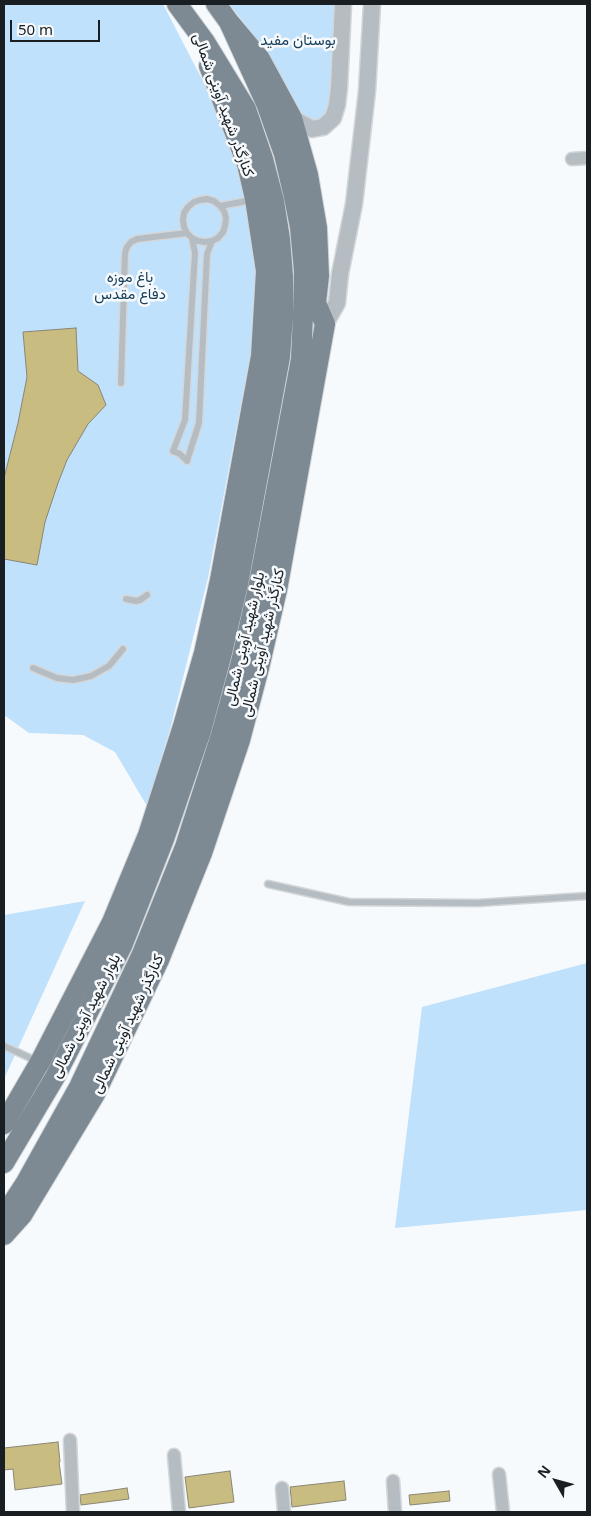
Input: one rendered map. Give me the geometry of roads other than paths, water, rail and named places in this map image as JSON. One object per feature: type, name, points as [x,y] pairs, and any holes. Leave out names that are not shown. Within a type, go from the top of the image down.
[{"type":"main road","name":"بلوار شهید آوینی شمالی","points":[[4,1163],[55,1076],[122,946],[164,840],[201,731],[221,657],[238,584],[280,357],[283,315],[281,258],[274,201],[265,167],[246,109],[205,42],[177,4]]},
{"type":"main road","name":"بلوار شهید آوینی شمالی","points":[[4,1216],[25,1184],[79,1087],[142,954],[185,847],[221,735],[241,662],[258,588],[300,359],[304,316],[304,271],[300,227],[284,154],[266,103],[229,22],[216,4]]},
{"type":"main road","points":[[229,22],[260,59],[292,118],[308,175],[317,228],[319,276],[316,303],[325,324]]},
{"type":"main road","name":"کنارگذر شهید آوینی شمالی","points":[[4,1124],[40,1062],[112,922],[148,835],[183,726],[204,652],[220,580],[261,356],[266,271],[256,199],[244,156],[194,27]]},
{"type":"main road","name":"کنارگذر شهید آوینی شمالی","points":[[4,1235],[22,1215],[95,1094],[159,960],[202,853],[240,740],[260,668],[273,610],[325,324]]},
{"type":"street","points":[[292,118],[312,129],[324,127],[333,118],[339,88],[343,4]]},
{"type":"street","points":[[325,324],[337,303],[340,274],[354,204],[367,91],[372,4]]},
{"type":"street","points":[[572,159],[587,158]]},
{"type":"street","points":[[70,1440],[73,1512]]},
{"type":"street","points":[[174,1456],[179,1512]]},
{"type":"street","points":[[499,1474],[503,1512]]},
{"type":"street","points":[[393,1480],[396,1512]]},
{"type":"street","points":[[282,1488],[284,1512]]},
{"type":"lane","points":[[121,384],[125,253],[127,246],[137,239],[189,236],[205,242],[218,238],[226,226],[226,218],[220,206],[214,202],[207,199],[194,202],[184,213],[183,220],[184,227],[189,236],[195,253],[185,420],[173,451],[180,454],[187,462],[198,423],[207,254],[212,241]]},
{"type":"lane","points":[[220,206],[256,199]]},
{"type":"lane","points":[[126,599],[136,601],[147,595]]},
{"type":"lane","points":[[33,668],[57,678],[73,680],[90,676],[109,666],[123,649]]},
{"type":"lane","points":[[268,884],[349,902],[477,903],[587,896]]},
{"type":"lane","points":[[4,1046],[40,1062]]},
{"type":"park label","name":"بوستان مفید","points":[[298,41]]},
{"type":"park label","name":"باغ موزه دفاع مقدس","points":[[130,286]]}]
